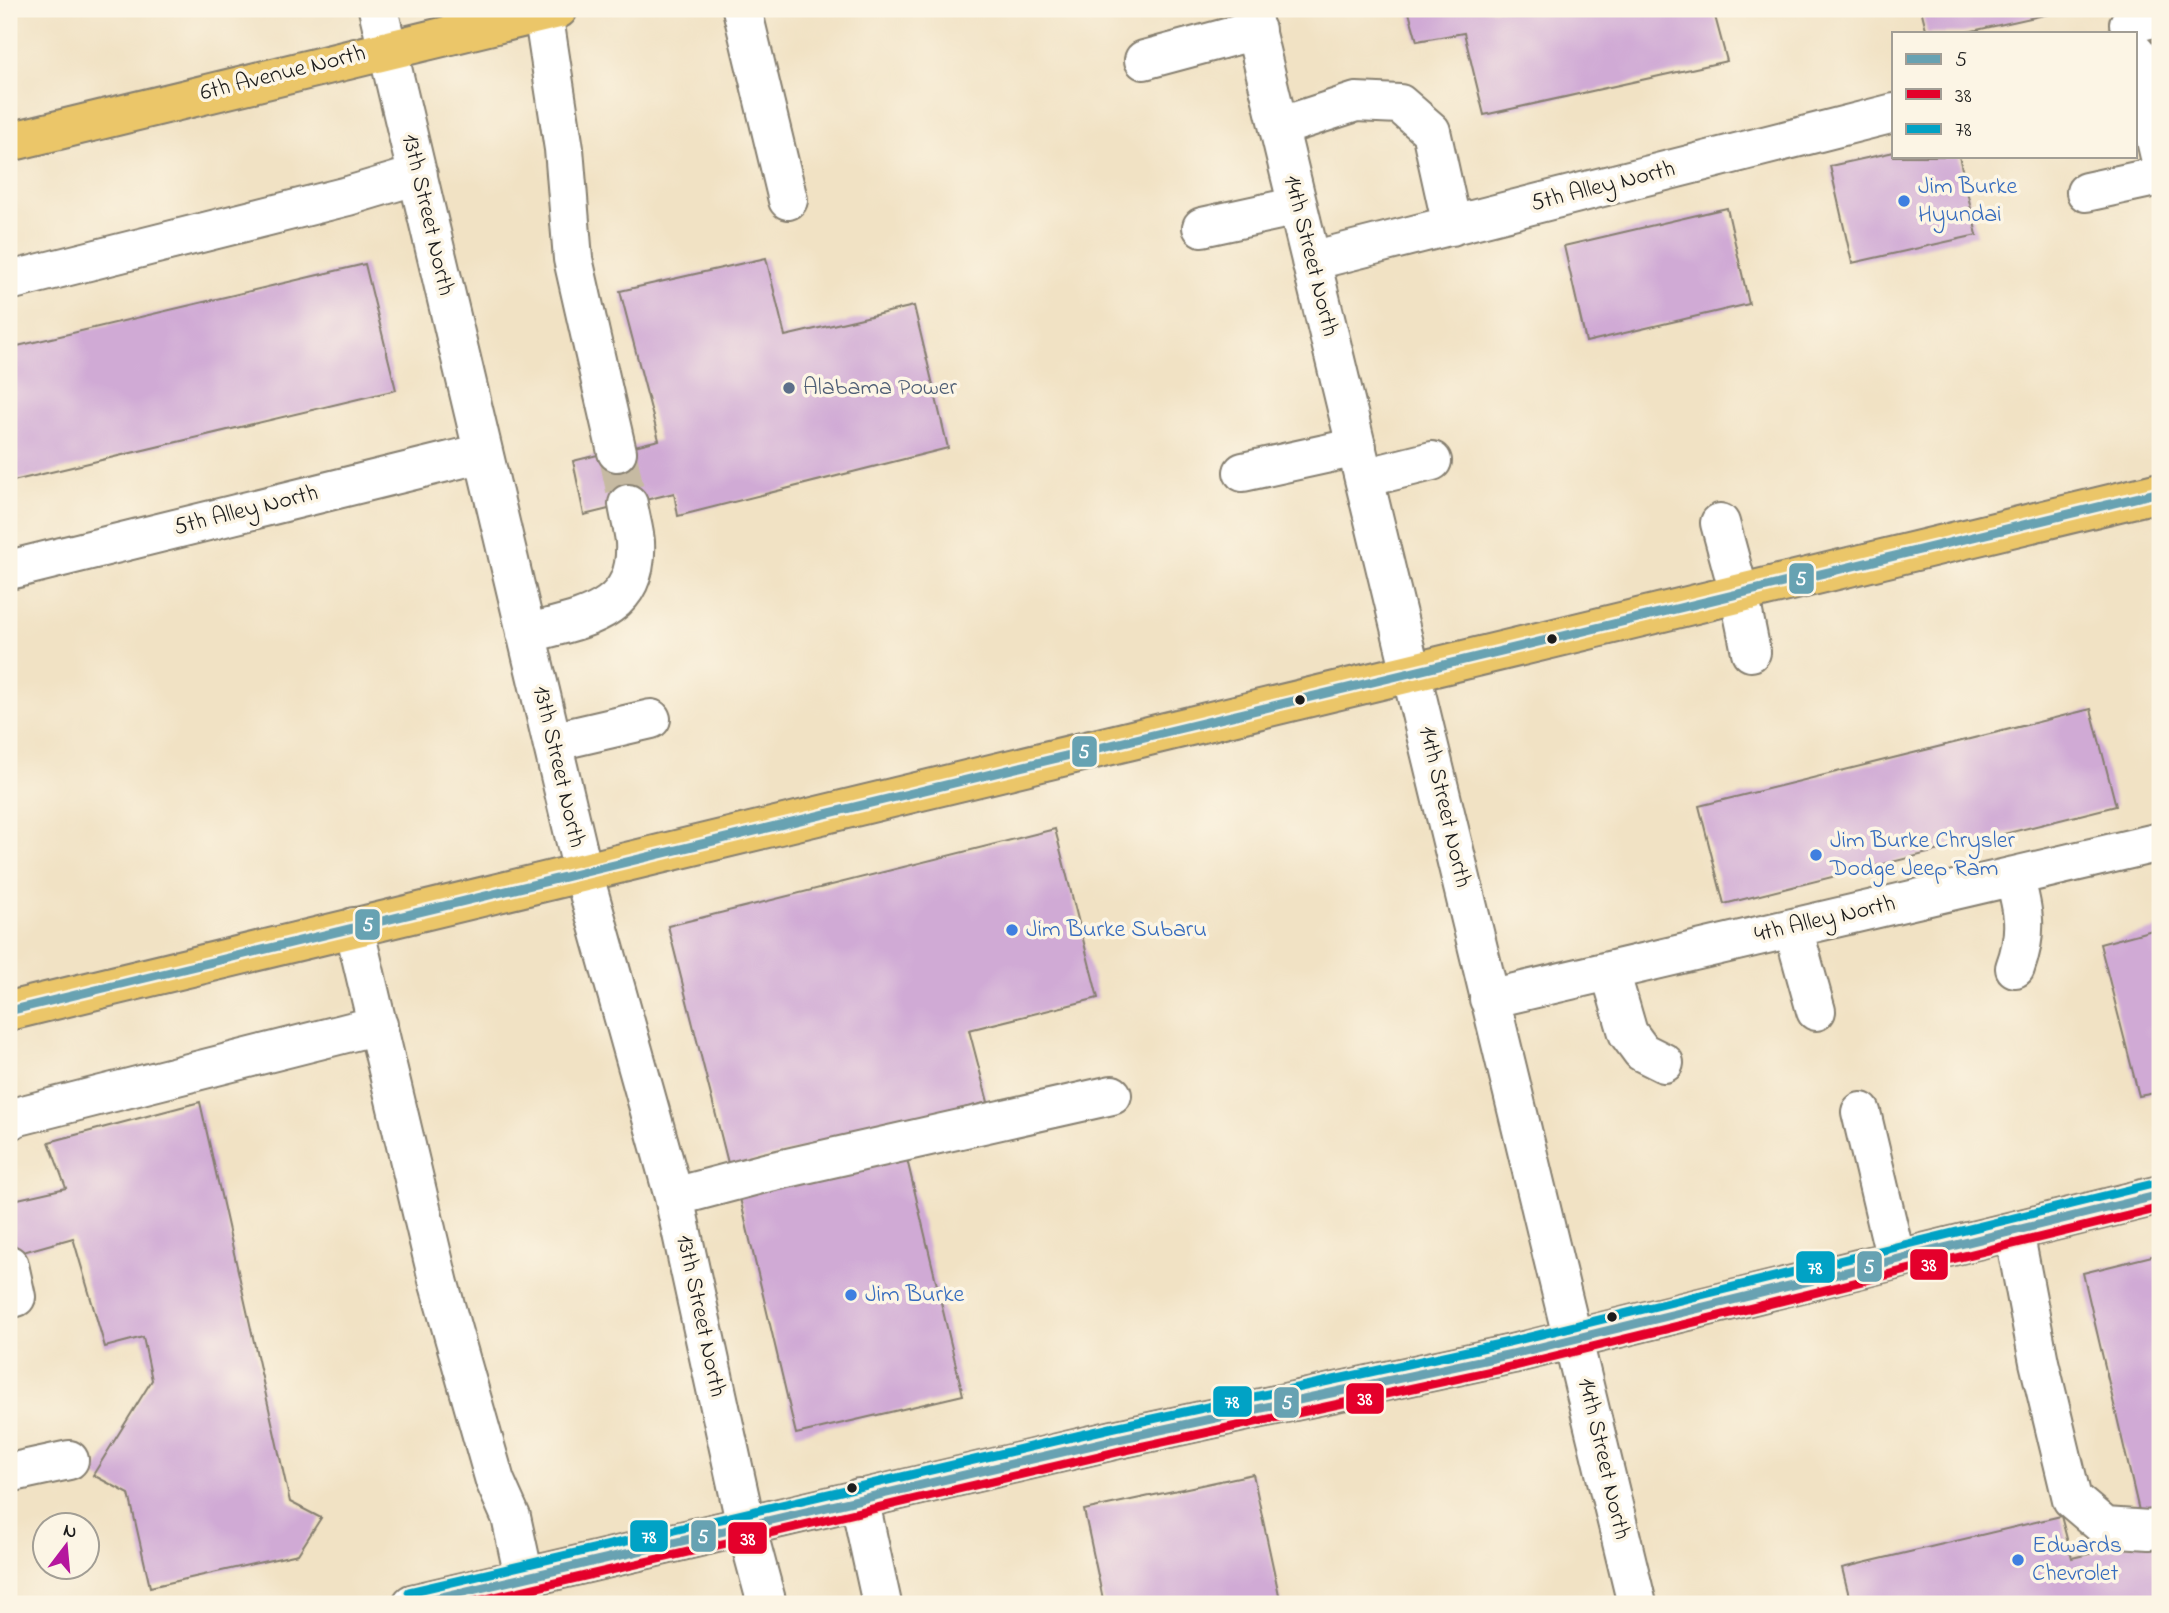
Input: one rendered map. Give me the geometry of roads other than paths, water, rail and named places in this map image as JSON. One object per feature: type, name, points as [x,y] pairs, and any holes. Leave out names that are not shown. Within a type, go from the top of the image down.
[{"type":"main road","name":"6th Avenue North","points":[[9,142],[550,10]]},
{"type":"main road","points":[[9,1011],[2160,492]]},
{"type":"street","name":"13th Street North","points":[[378,9],[583,872],[674,1197],[746,1526],[767,1604]]},
{"type":"street","points":[[742,9],[788,201]]},
{"type":"street","points":[[550,10],[573,259],[617,452]]},
{"type":"street","points":[[1144,60],[1253,19]]},
{"type":"street","name":"14th Street North","points":[[1253,19],[1637,1604]]},
{"type":"street","points":[[2138,38],[2160,157]]},
{"type":"street","points":[[1279,127],[1356,102],[1400,104],[1431,131],[1452,226]]},
{"type":"street","name":"5th Alley North","points":[[1311,261],[1892,114]]},
{"type":"street","points":[[11,272],[348,195],[418,175]]},
{"type":"street","points":[[2086,192],[2160,176]]},
{"type":"street","points":[[1202,227],[1298,206]]},
{"type":"street","name":"5th Alley North","points":[[9,569],[483,453]]},
{"type":"street","points":[[1242,472],[1360,463],[1433,461]]},
{"type":"street","points":[[526,634],[592,616],[615,603],[631,576],[635,543],[628,504]]},
{"type":"street","points":[[1720,523],[1739,593],[1751,652]]},
{"type":"street","points":[[552,742],[651,719]]},
{"type":"street","name":"4th Alley North","points":[[1489,999],[2160,842]]},
{"type":"street","points":[[2014,876],[2025,925],[2023,946],[2015,968]]},
{"type":"street","points":[[354,927],[439,1284],[495,1481],[510,1517],[524,1577]]},
{"type":"street","points":[[1793,928],[1816,1011]]},
{"type":"street","points":[[1610,971],[1628,1033],[1642,1052],[1664,1063]]},
{"type":"street","points":[[9,1121],[15,1117],[378,1025]]},
{"type":"street","points":[[674,1197],[765,1173],[1112,1095]]},
{"type":"street","points":[[1861,1112],[1896,1260]]},
{"type":"street","points":[[412,1604],[1118,1439],[1512,1354],[2160,1195]]},
{"type":"street","points":[[2014,1231],[2039,1362],[2072,1499],[2105,1527],[2149,1531],[2160,1528]]},
{"type":"street","points":[[9,1265],[16,1297],[9,1299]]},
{"type":"street","points":[[9,1473],[69,1460]]},
{"type":"street","points":[[859,1499],[882,1604]]},
{"type":"tunnel","points":[[617,452],[628,504]]},
{"type":"place","name":"Jim Burke Hyundai","points":[[1904,201]]},
{"type":"place","name":"Alabama Power","points":[[789,388]]},
{"type":"place","name":"Jim Burke Chrysler Dodge Jeep Ram","points":[[1816,855]]},
{"type":"place","name":"Jim Burke Subaru","points":[[1012,930]]},
{"type":"place","name":"Jim Burke","points":[[851,1295]]},
{"type":"place","name":"Edwards Chevrolet","points":[[2018,1560]]}]
